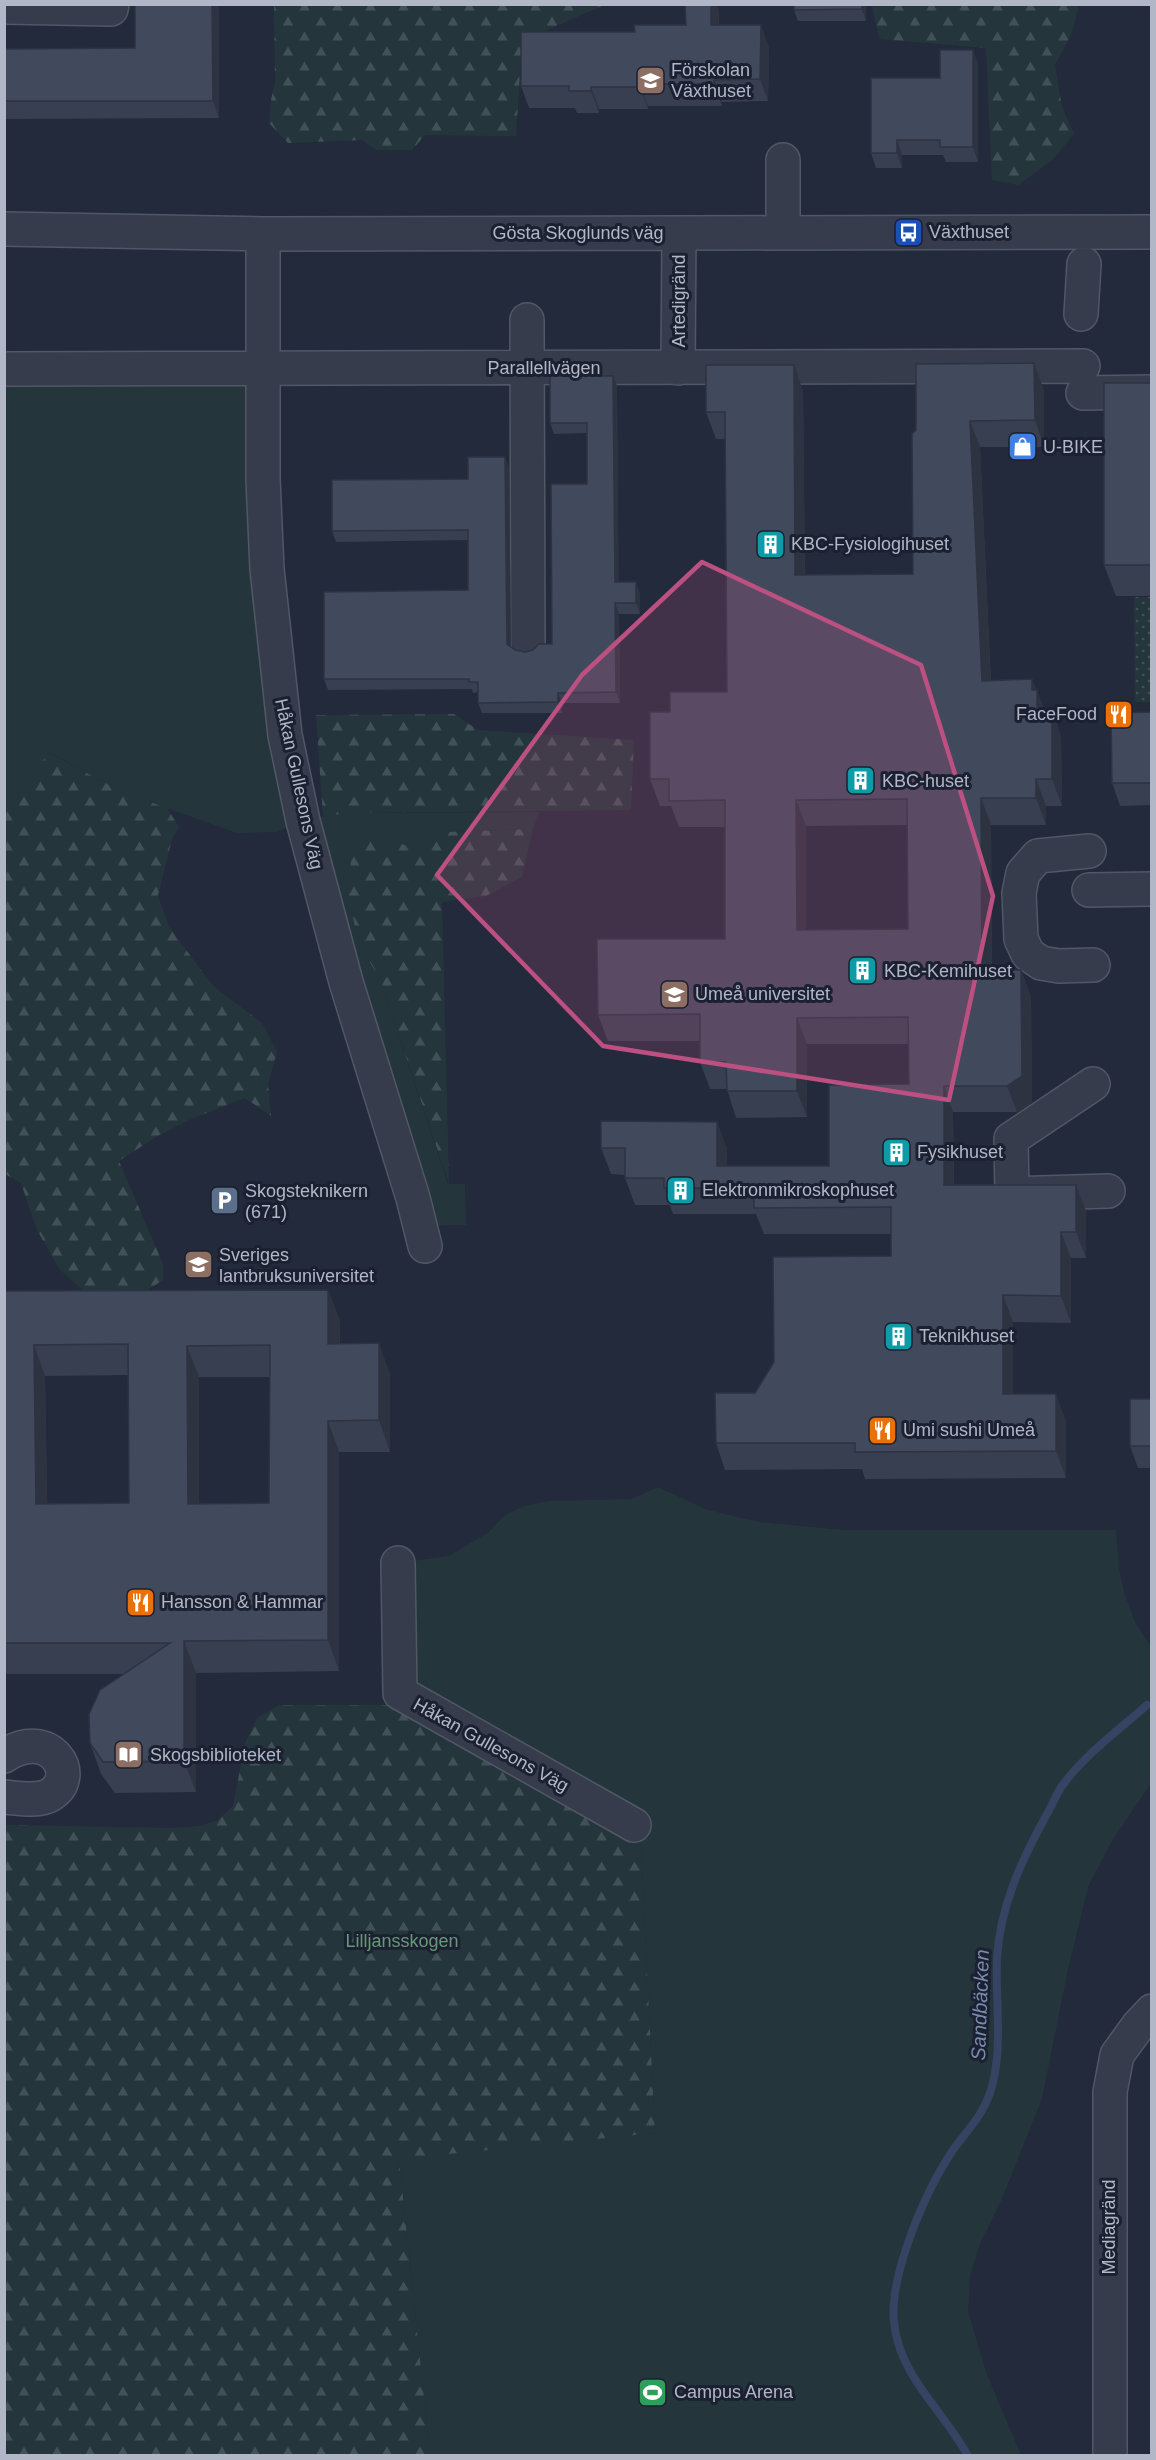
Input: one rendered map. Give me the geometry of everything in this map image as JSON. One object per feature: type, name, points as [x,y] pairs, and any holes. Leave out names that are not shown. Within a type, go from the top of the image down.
[{"type":"street","points":[[4,7],[111,9],[112,4]]},
{"type":"street","points":[[783,160],[783,233]]},
{"type":"street","name":"Gösta Skoglunds väg","points":[[4,229],[263,234],[1152,232]]},
{"type":"street","name":"Håkan Gullesons Väg","points":[[263,234],[262,479],[267,569],[285,735],[303,821],[346,982],[413,1198],[425,1246]]},
{"type":"street","name":"Artedigränd","points":[[678,368],[679,234]]},
{"type":"street","points":[[1081,314],[1084,264]]},
{"type":"street","points":[[526,320],[528,644]]},
{"type":"street","name":"Parallellvägen","points":[[4,369],[678,368],[1083,380],[1152,392]]},
{"type":"street","points":[[1089,851],[1038,855],[1023,873],[1019,893],[1021,939],[1028,954],[1041,963],[1059,966],[1093,965]]},
{"type":"street","points":[[1089,890],[1152,889]]},
{"type":"street","points":[[1093,1084],[1011,1139],[1012,1194],[1108,1191]]},
{"type":"street","name":"Håkan Gullesons Väg","points":[[398,1563],[400,1693],[634,1825]]},
{"type":"street","points":[[4,1756],[15,1749],[42,1746],[58,1757],[62,1778],[57,1789],[49,1796],[38,1799],[4,1797]]},
{"type":"street","name":"Mediagränd","points":[[1110,2456],[1110,2092],[1117,2055],[1152,2011]]},
{"type":"highlighted area","points":[[702,562],[921,665],[993,896],[949,1100],[603,1046],[437,875],[582,675]]},
{"type":"green space","points":[[274,5],[604,5],[522,41],[516,136],[425,135],[412,150],[376,150],[362,140],[288,143],[269,123],[275,82]]},
{"type":"green space","points":[[872,5],[1079,5],[1072,33],[1055,65],[1062,107],[1074,134],[1052,160],[1018,185],[992,180],[986,48],[879,39]]},
{"type":"green space","points":[[264,368],[303,820],[346,813],[539,812],[533,829],[446,832],[408,847],[391,837],[358,944],[379,977],[448,1184],[465,1184],[466,1225],[420,1226],[303,821],[276,832],[237,833],[124,793],[51,753],[11,795],[5,798],[5,369]]},
{"type":"green space","points":[[1134,597],[1151,597],[1151,702],[1135,702]]},
{"type":"green space","points":[[454,714],[478,730],[634,740],[631,810],[346,813],[323,817],[316,715]]},
{"type":"green space","points":[[50,753],[124,793],[167,808],[179,827],[172,839],[158,896],[169,927],[213,986],[262,1023],[277,1052],[268,1084],[271,1116],[245,1098],[189,1120],[156,1137],[119,1161],[163,1264],[163,1280],[129,1302],[85,1292],[60,1270],[37,1230],[21,1183],[5,1174],[4,798],[11,795]]},
{"type":"green space","points":[[533,829],[522,877],[486,896],[442,902],[449,1184],[379,977],[358,944],[349,895],[352,840],[391,837],[408,847],[446,832]]},
{"type":"green space","points":[[658,1487],[708,1510],[759,1522],[843,1530],[1116,1530],[1119,1568],[1124,1592],[1135,1622],[1151,1647],[1151,1783],[1112,1841],[1088,1887],[1067,1974],[1042,2099],[1001,2201],[980,2244],[970,2276],[968,2311],[986,2372],[1021,2455],[430,2455],[399,2158],[655,2133],[640,1827],[400,1693],[398,1563],[449,1556],[489,1532],[505,1515],[524,1506],[549,1501],[632,1499]]},
{"type":"green space","name":"Lilljansskogen","points":[[394,1702],[640,1827],[655,2133],[399,2159],[430,2455],[5,2456],[5,1825],[173,1828],[199,1826],[218,1820],[233,1806],[245,1743],[257,1718],[279,1705],[385,1705]]},
{"type":"building","points":[[135,4],[212,4],[213,101],[4,101],[4,49],[135,48]]},
{"type":"building","points":[[685,4],[711,4],[711,25],[761,25],[760,79],[714,80],[714,84],[640,84],[640,87],[591,87],[591,91],[569,91],[569,86],[521,86],[521,32],[635,32],[634,25],[686,25]]},
{"type":"building","points":[[794,4],[862,4],[862,9],[794,10]]},
{"type":"building","points":[[940,50],[973,50],[973,147],[940,147],[940,140],[897,140],[897,153],[871,153],[871,78],[940,78]]},
{"type":"building","points":[[1034,363],[1035,420],[970,421],[982,681],[1032,679],[1032,690],[1037,690],[1037,710],[1052,709],[1052,779],[1036,779],[1036,798],[981,798],[982,970],[1021,970],[1022,1076],[1007,1086],[944,1086],[944,1185],[1076,1185],[1076,1232],[1061,1232],[1061,1296],[1003,1295],[1003,1394],[1056,1394],[1056,1451],[855,1452],[855,1443],[716,1443],[715,1393],[755,1393],[774,1362],[773,1257],[891,1256],[891,1207],[754,1208],[754,1188],[664,1188],[664,1178],[625,1178],[625,1148],[601,1148],[601,1121],[717,1122],[717,1166],[829,1166],[829,1085],[909,1084],[908,1017],[797,1018],[797,1091],[727,1091],[726,1062],[700,1062],[700,1014],[598,1015],[597,939],[725,939],[725,800],[669,801],[669,779],[650,779],[650,712],[670,712],[670,692],[727,692],[725,412],[706,412],[706,365],[794,365],[795,575],[913,574],[912,434],[916,430],[916,364]],"holes":[[[907,799],[908,929],[797,930],[796,800]]]},
{"type":"building","points":[[550,376],[613,376],[615,582],[636,582],[636,603],[615,603],[616,692],[558,693],[558,702],[478,703],[478,682],[469,682],[469,679],[324,679],[324,592],[468,590],[468,530],[332,531],[332,480],[468,479],[468,457],[505,457],[507,644],[515,650],[525,652],[533,650],[539,644],[552,644],[551,484],[587,484],[587,423],[550,423]]},
{"type":"building","points":[[1104,383],[1152,383],[1152,565],[1104,565]]},
{"type":"building","points":[[1152,712],[1152,783],[1112,783],[1111,713]]},
{"type":"building","points":[[328,1290],[328,1344],[379,1343],[379,1420],[328,1421],[328,1640],[184,1641],[184,1761],[103,1762],[90,1743],[89,1714],[100,1690],[170,1643],[4,1643],[4,1291]],"holes":[[[128,1344],[129,1503],[36,1504],[34,1345]],[[270,1345],[269,1503],[188,1504],[187,1346]]]},
{"type":"building","points":[[1130,1399],[1152,1399],[1152,1446],[1130,1446]]},
{"type":"waterway","name":"Sandbäcken","points":[[968,2456],[913,2377],[905,2360],[894,2323],[897,2281],[903,2257],[921,2209],[953,2150],[978,2116],[990,2093],[998,2043],[997,1958],[999,1939],[1008,1901],[1021,1866],[1062,1786],[1093,1751],[1147,1705]]},
{"type":"place","name":"Förskolan Växthuset","points":[[650,80]]},
{"type":"place","name":"Växthuset","points":[[908,232]]},
{"type":"place","name":"U-BIKE","points":[[1022,447]]},
{"type":"place","name":"KBC-Fysiologihuset","points":[[770,544]]},
{"type":"place","name":"FaceFood","points":[[1118,714]]},
{"type":"place","name":"KBC-huset","points":[[861,781]]},
{"type":"place","name":"KBC-Kemihuset","points":[[863,971]]},
{"type":"place","name":"Umeå universitet","points":[[674,994]]},
{"type":"place","name":"Fysikhuset","points":[[896,1152]]},
{"type":"place","name":"Elektronmikroskophuset","points":[[681,1190]]},
{"type":"place","name":"Skogsteknikern (671)","points":[[224,1201]]},
{"type":"place","name":"Sveriges lantbruksuniversitet","points":[[198,1265]]},
{"type":"place","name":"Teknikhuset","points":[[898,1336]]},
{"type":"place","name":"Umi sushi Umeå","points":[[882,1430]]},
{"type":"place","name":"Hansson & Hammar","points":[[140,1602]]},
{"type":"place","name":"Skogsbiblioteket","points":[[129,1755]]},
{"type":"place","name":"Campus Arena","points":[[653,2392]]}]
